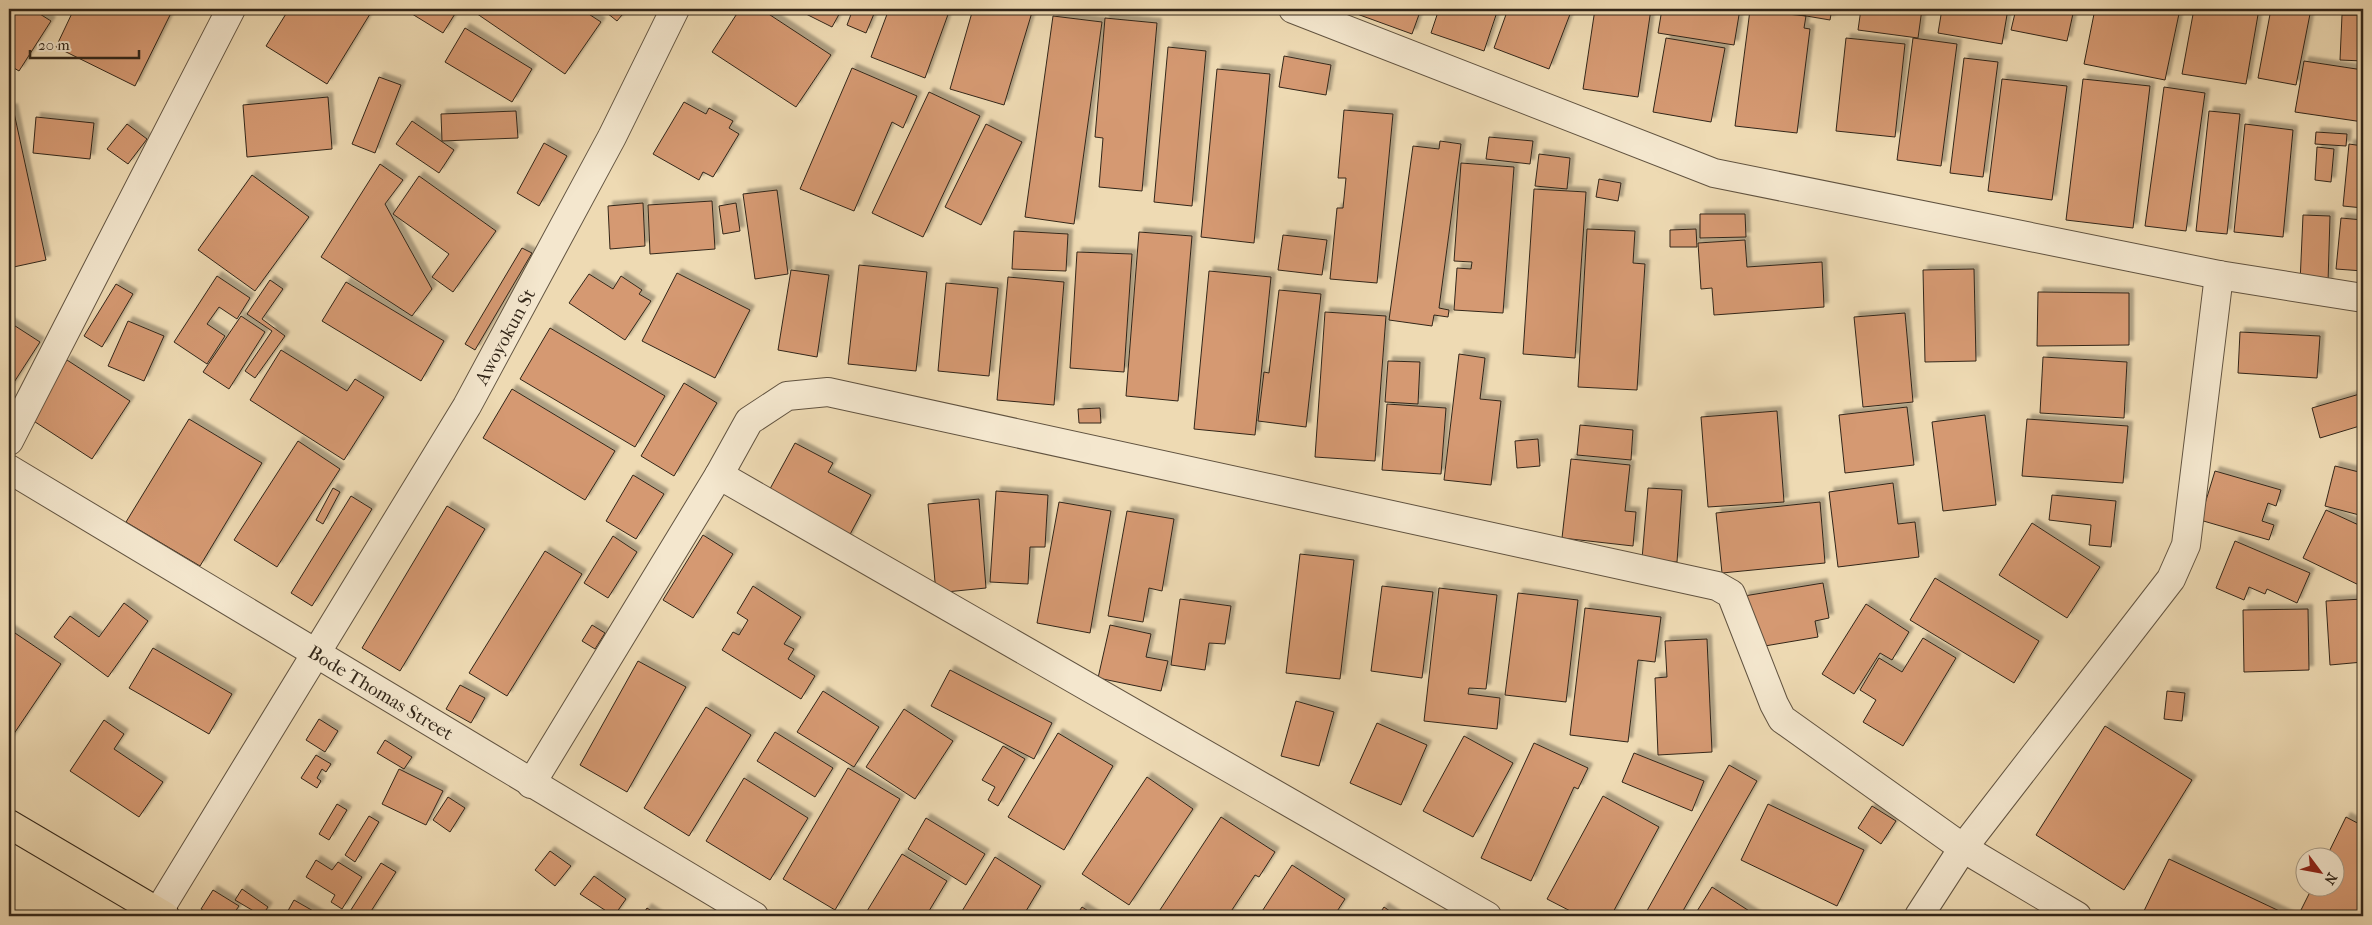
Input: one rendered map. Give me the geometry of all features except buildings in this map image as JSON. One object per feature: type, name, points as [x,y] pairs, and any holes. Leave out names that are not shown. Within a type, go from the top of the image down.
[{"type":"main road","points":[[9,824],[162,914]]},
{"type":"street","points":[[9,441],[230,9]]},
{"type":"street","name":"Awoyokun St","points":[[162,914],[316,654],[467,406],[612,137],[675,9]]},
{"type":"street","points":[[1293,9],[1714,174],[2219,275],[2363,298]]},
{"type":"street","points":[[1918,916],[1963,848],[2171,579],[2186,545],[2219,275]]},
{"type":"street","points":[[531,784],[719,475],[749,421],[787,396],[828,392],[1717,586],[1731,594],[1774,704],[1782,719],[1963,848],[2077,916]]},
{"type":"street","name":"Bode Thomas Street","points":[[9,469],[531,784],[754,916]]},
{"type":"street","points":[[719,475],[1487,916]]}]
